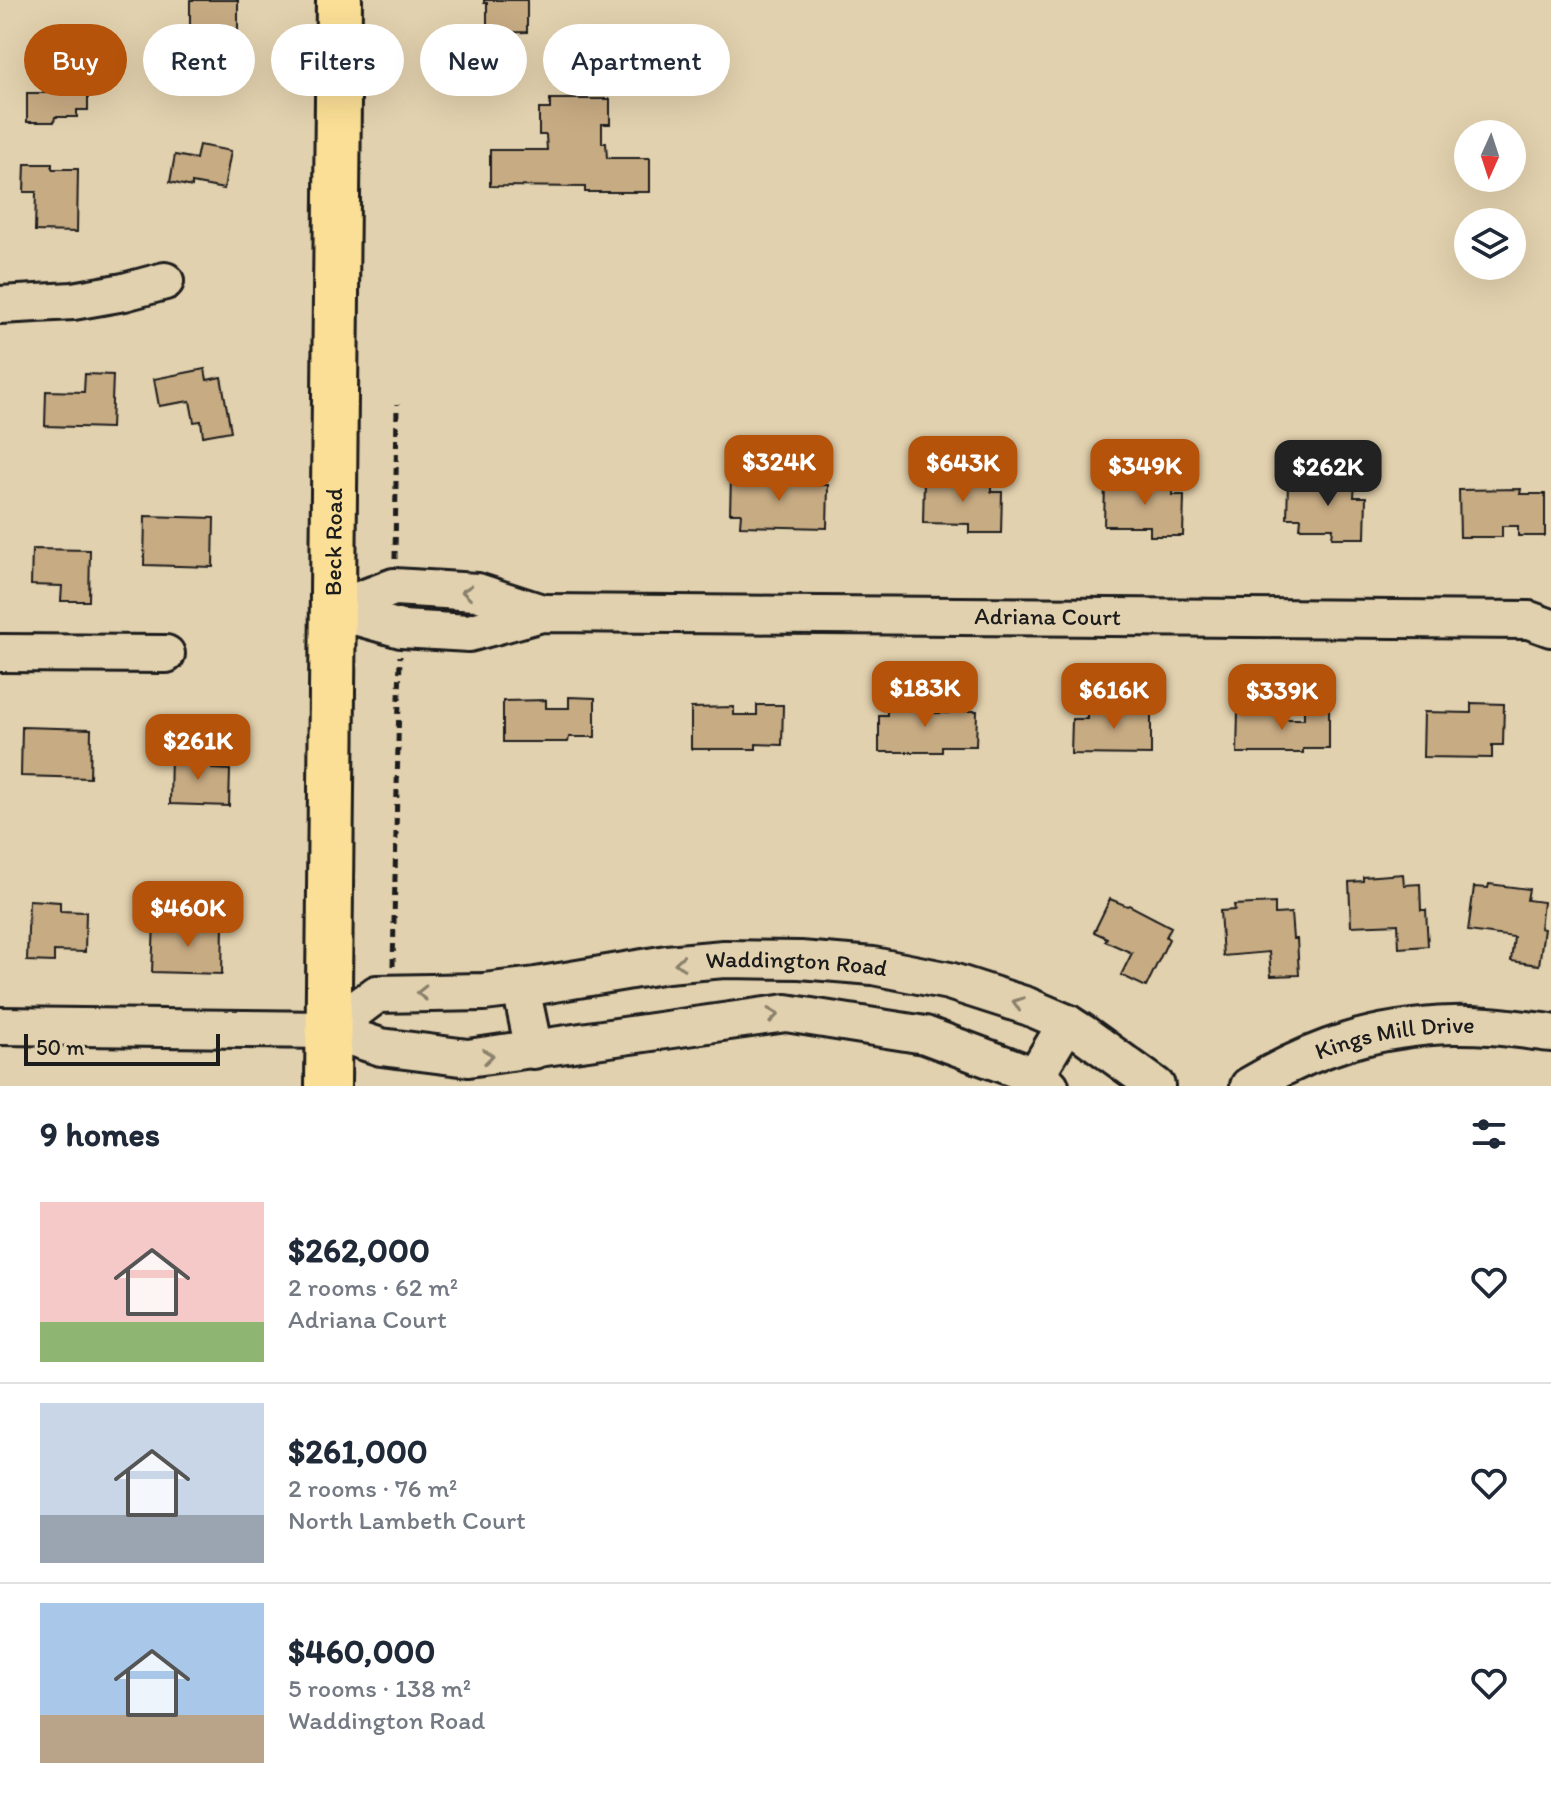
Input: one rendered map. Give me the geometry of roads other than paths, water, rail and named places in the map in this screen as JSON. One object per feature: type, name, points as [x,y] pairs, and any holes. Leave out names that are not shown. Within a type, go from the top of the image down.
[{"type":"main road","name":"Beck Road","points":[[328,1086],[339,0]]},
{"type":"street","points":[[0,305],[73,301],[165,281]]},
{"type":"street","name":"Adriana Court","points":[[333,610],[394,587],[477,592],[542,613]]},
{"type":"street","name":"Adriana Court","points":[[333,610],[401,629],[469,633],[542,613],[1529,620],[1551,628]]},
{"type":"street","points":[[0,653],[166,654]]},
{"type":"street","name":"Waddington Road","points":[[329,1030],[377,994],[484,992],[667,964],[724,959],[800,960],[873,966],[949,981],[1027,1006],[1067,1023],[1156,1086]]},
{"type":"street","points":[[521,988],[534,1050]]},
{"type":"street","name":"Waddington Road","points":[[0,1026],[329,1030],[381,1047],[468,1058],[786,1013],[925,1035],[1042,1081],[1067,1023]]},
{"type":"street","name":"Kings Mill Drive","points":[[1249,1086],[1299,1059],[1350,1039],[1408,1028],[1488,1026],[1551,1033]]}]
